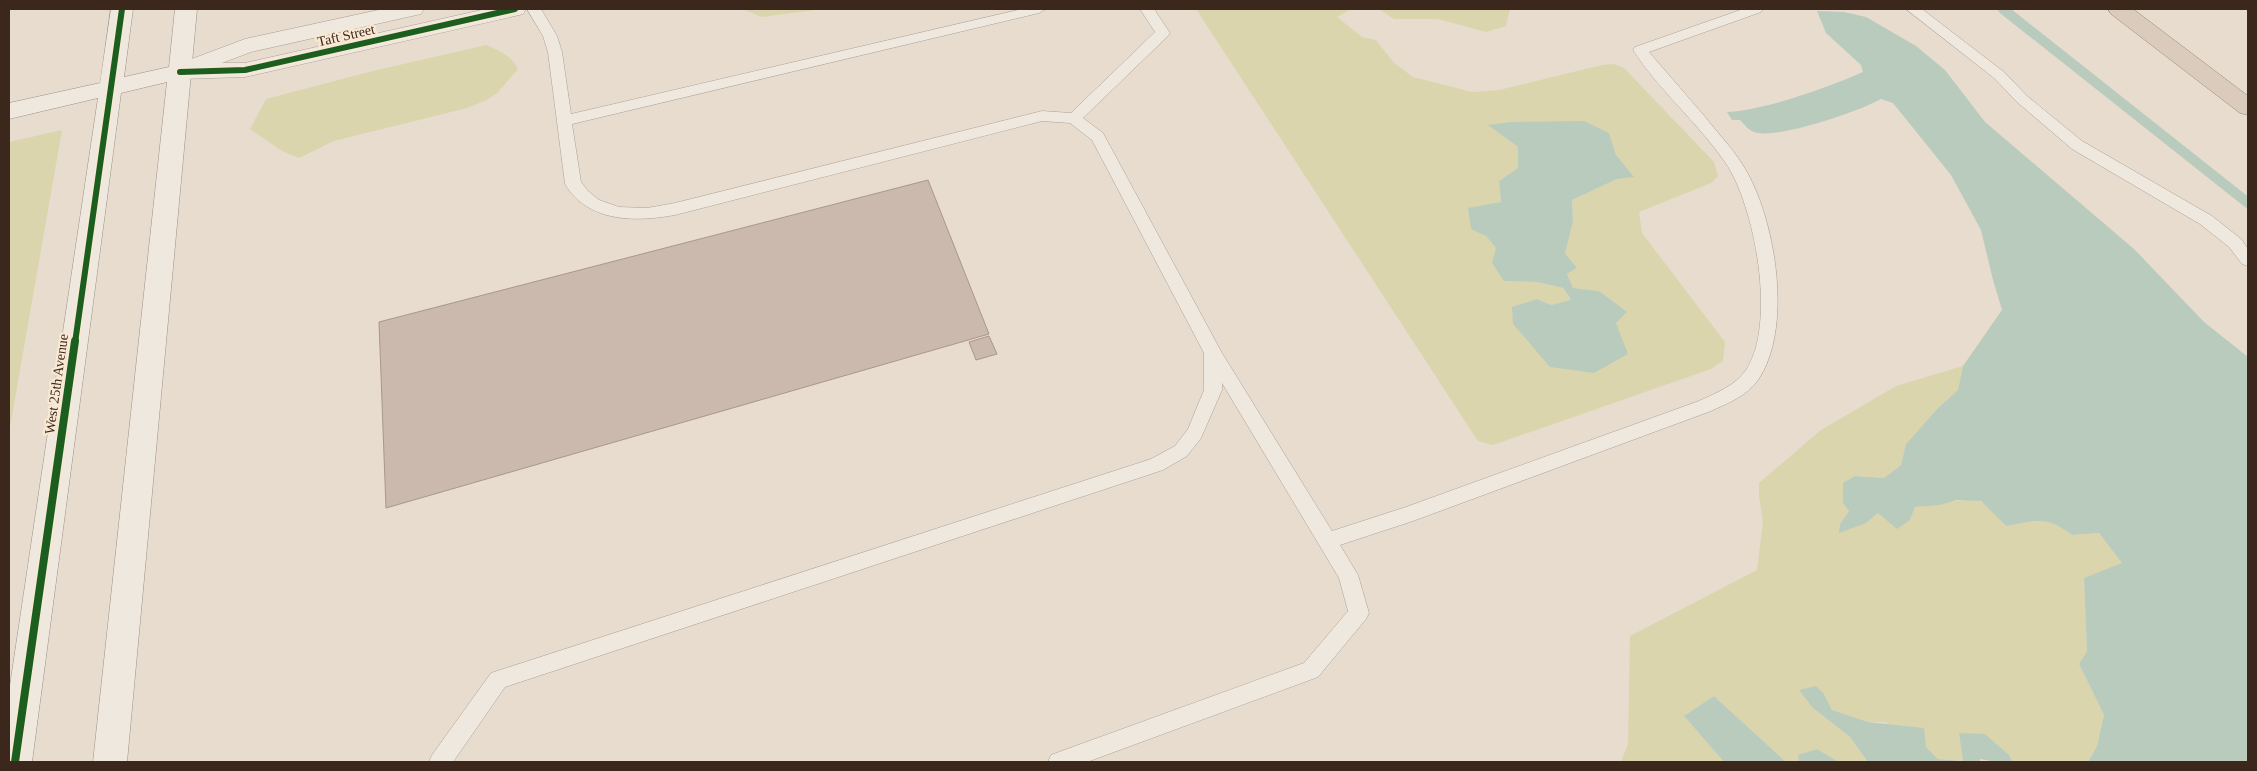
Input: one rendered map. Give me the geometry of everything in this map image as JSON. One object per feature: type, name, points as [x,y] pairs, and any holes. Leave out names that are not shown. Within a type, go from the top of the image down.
[{"type":"highway","points":[[2119,9],[2248,107]]},
{"type":"street","name":"West 25th Avenue","points":[[15,762],[122,9]]},
{"type":"street","points":[[110,762],[186,9]]},
{"type":"street","name":"Taft Street","points":[[9,111],[180,72],[245,46],[413,9]]},
{"type":"street","name":"Taft Street","points":[[180,72],[245,70],[516,9]]},
{"type":"lane","points":[[534,9],[550,36],[555,52],[573,184],[580,194],[592,204],[628,215],[650,214],[675,209],[1042,116],[1074,118],[1098,137],[1213,353],[1348,575],[1358,613],[1311,670],[1059,762]]},
{"type":"lane","points":[[564,121],[1039,9]]},
{"type":"lane","points":[[1074,118],[1163,33],[1147,9]]},
{"type":"lane","points":[[1327,541],[1406,515],[1705,406],[1742,386],[1752,375],[1761,358],[1769,323],[1767,253],[1756,207],[1740,172],[1730,157],[1640,50],[1756,9]]},
{"type":"lane","points":[[1913,9],[1999,75],[2022,99],[2077,145],[2206,220],[2235,243],[2248,260]]},
{"type":"lane","points":[[440,762],[498,680],[1157,465],[1181,450],[1195,434],[1213,390],[1213,353]]},
{"type":"shaded area","points":[[745,9],[822,9],[762,17]]},
{"type":"shaded area","points":[[1196,9],[1351,9],[1337,17],[1362,37],[1376,40],[1394,63],[1413,77],[1472,92],[1499,90],[1602,65],[1614,64],[1624,68],[1714,162],[1718,176],[1711,183],[1639,212],[1642,233],[1725,342],[1723,361],[1711,369],[1493,445],[1478,441]],"holes":[[[1489,125],[1609,133],[1616,155],[1617,179],[1572,200],[1573,222],[1565,253],[1577,268],[1567,274],[1573,288],[1599,291],[1626,312],[1616,323],[1531,345],[1513,324],[1537,299],[1551,305],[1571,301],[1563,288],[1537,282],[1504,281],[1496,248],[1486,236],[1501,202],[1499,181],[1518,168],[1518,147]]]},
{"type":"shaded area","points":[[1379,9],[1510,9],[1506,26],[1486,32],[1438,19],[1394,19]]},
{"type":"shaded area","points":[[1817,11],[1844,12],[1866,17],[1916,46],[1945,70],[1985,122],[2134,249],[2204,322],[2248,357],[2248,762],[2088,762],[2097,746],[2104,715],[2079,664],[2087,651],[2084,578],[2122,563],[2099,533],[2072,535],[2055,524],[2040,521],[2006,526],[1981,501],[1957,500],[1940,505],[1915,507],[1910,520],[1897,529],[1878,513],[1866,523],[1839,533],[1840,524],[1849,511],[1843,503],[1843,483],[1855,476],[1884,478],[1901,465],[1906,444],[1938,408],[1958,390],[1963,366],[2002,310],[1981,230],[1951,175],[1893,103],[1881,99],[1818,123],[1780,132],[1765,133],[1754,132],[1740,120],[1732,120],[1727,112],[1777,103],[1832,85],[1863,72],[1861,65],[1826,33]]},
{"type":"shaded area","points":[[486,45],[508,57],[518,69],[497,93],[487,100],[467,108],[334,141],[299,158],[282,151],[250,129],[266,99],[373,71]]},
{"type":"shaded area","points":[[1584,121],[1609,133],[1616,155],[1634,177],[1617,179],[1572,200],[1573,222],[1565,253],[1577,268],[1567,274],[1573,288],[1599,291],[1627,312],[1616,323],[1628,354],[1594,373],[1550,367],[1513,324],[1512,307],[1537,299],[1551,305],[1571,300],[1563,288],[1537,282],[1504,281],[1492,263],[1496,248],[1486,236],[1471,229],[1468,208],[1501,202],[1499,181],[1518,168],[1518,147],[1488,125],[1511,122]]},
{"type":"shaded area","points":[[62,130],[9,433],[9,142]]},
{"type":"shaded area","points":[[1963,366],[1958,390],[1938,408],[1906,444],[1901,465],[1884,478],[1855,476],[1849,511],[1840,524],[1866,523],[1878,513],[1910,520],[1915,507],[1975,500],[1984,504],[2006,526],[2040,521],[2055,524],[2072,535],[2099,533],[2123,564],[2084,578],[2087,651],[2079,664],[2104,715],[2097,746],[2088,762],[2012,762],[2010,756],[1959,733],[1963,761],[1938,759],[1926,747],[1885,722],[1868,722],[1832,710],[1824,694],[1813,708],[1850,737],[1868,762],[1839,762],[1817,749],[1798,755],[1799,762],[1786,762],[1714,696],[1684,716],[1724,762],[1621,762],[1628,744],[1630,636],[1757,570],[1763,522],[1759,483],[1821,430],[1896,386]]},
{"type":"shaded area","points":[[1816,686],[1824,694],[1832,710],[1868,722],[1924,728],[1926,747],[1938,759],[1963,761],[1959,733],[1985,734],[2010,756],[2012,762],[1980,759],[1980,762],[1868,762],[1850,737],[1813,708],[1799,690]]},
{"type":"shaded area","points":[[1714,696],[1786,762],[1724,762],[1684,716]]},
{"type":"shaded area","points":[[1817,749],[1839,762],[1799,762],[1798,755]]},
{"type":"building","points":[[928,180],[989,334],[386,508],[379,322]]},
{"type":"building","points":[[989,336],[997,354],[976,360],[969,342]]},
{"type":"waterway","points":[[2003,9],[2248,203]]},
{"type":"cycle path","points":[[15,762],[122,9]]},
{"type":"cycle path","points":[[180,72],[245,70],[515,9]]}]
